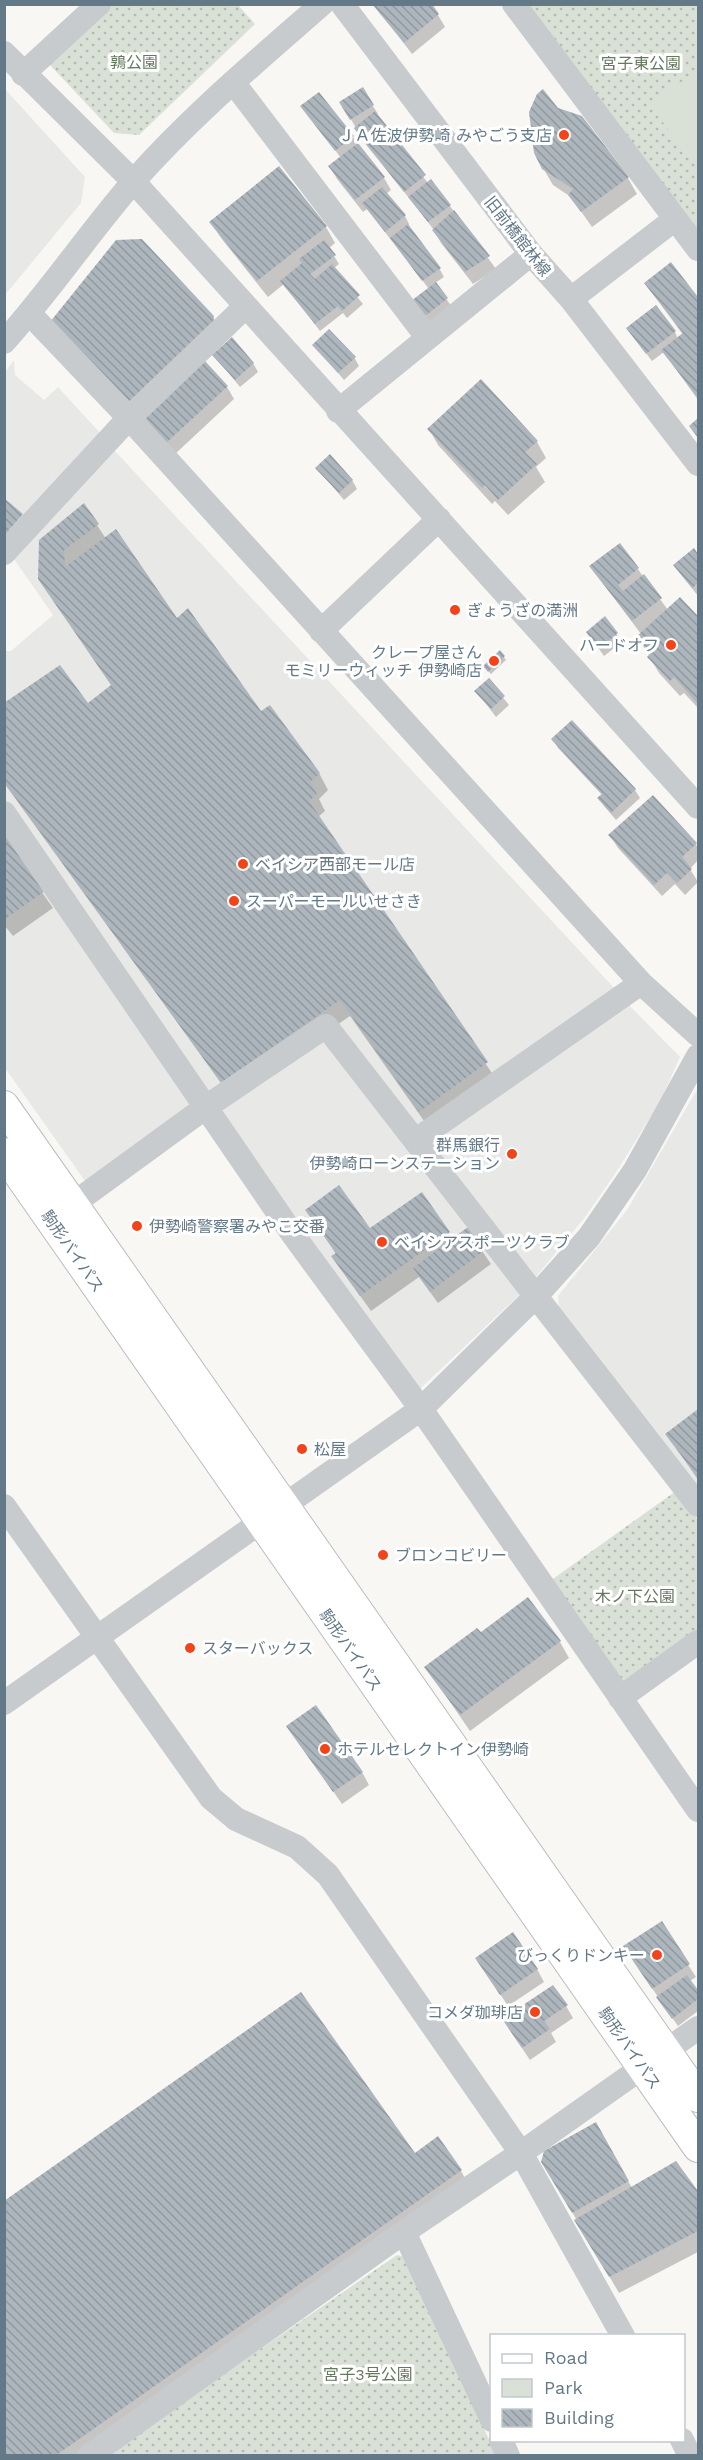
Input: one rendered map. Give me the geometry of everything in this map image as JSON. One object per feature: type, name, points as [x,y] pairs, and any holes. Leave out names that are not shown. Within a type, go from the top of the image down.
[{"type":"main road","name":"駒形バイパス","points":[[4,1106],[285,1504],[655,2058],[699,2146]]},
{"type":"main road","name":"駒形バイパス","points":[[7,1162],[262,1522],[655,2058],[699,2097]]},
{"type":"street","points":[[23,74],[99,4]]},
{"type":"street","points":[[4,342],[30,314],[134,182],[233,82],[322,4]]},
{"type":"street","name":"旧前橋館林線","points":[[342,4],[531,254],[570,299],[699,464]]},
{"type":"street","points":[[514,4],[699,249]]},
{"type":"street","points":[[4,53],[134,182],[338,411],[439,519],[699,807]]},
{"type":"street","points":[[233,82],[428,337]]},
{"type":"street","points":[[570,299],[675,219]]},
{"type":"street","points":[[338,411],[531,254]]},
{"type":"street","points":[[4,553],[129,418],[245,307]]},
{"type":"street","points":[[30,314],[129,418],[641,983],[699,1035]]},
{"type":"street","points":[[321,631],[439,519]]},
{"type":"street","points":[[4,813],[294,1236],[421,1408],[699,1810]]},
{"type":"street","points":[[416,1140],[641,983]]},
{"type":"street","points":[[73,1204],[206,1107],[326,1026],[699,1505]]},
{"type":"street","points":[[4,1703],[421,1408],[537,1295],[590,1237],[635,1170],[699,1056]]},
{"type":"street","points":[[4,1506],[96,1639],[211,1798],[236,1819],[297,1847],[314,1859],[328,1875],[521,2153],[622,2334]]},
{"type":"street","points":[[620,1698],[699,1642]]},
{"type":"street","points":[[89,2456],[404,2232],[699,2028]]},
{"type":"street","points":[[404,2232],[490,2416]]},
{"type":"street","points":[[502,2442],[508,2456]]},
{"type":"street","points":[[683,2442],[690,2456]]},
{"type":"shaded area","points":[[5,89],[85,177],[81,203],[5,295]]},
{"type":"shaded area","points":[[14,360],[15,375],[44,400],[58,387],[101,434],[5,540],[5,372]]},
{"type":"shaded area","name":"スーパーモールいせさき","points":[[115,451],[616,990],[422,1126],[413,1124],[327,1014],[213,1094],[209,1092],[5,800],[4,651],[11,651],[53,615],[14,559]]},
{"type":"shaded area","points":[[4,828],[196,1106],[85,1181],[5,1068]]},
{"type":"shaded area","points":[[627,1003],[680,1057],[661,1100],[617,1171],[586,1216],[536,1277],[431,1147],[431,1139]]},
{"type":"shaded area","points":[[319,1042],[331,1043],[518,1289],[519,1295],[420,1389],[222,1118],[224,1106]]},
{"type":"shaded area","points":[[698,1088],[698,1492],[559,1310],[558,1296],[627,1210]]},
{"type":"green space","name":"鶉公園","points":[[112,5],[238,5],[255,24],[139,135],[114,133],[49,64]]},
{"type":"green space","name":"宮子東公園","points":[[525,5],[698,5],[698,233]]},
{"type":"green space","points":[[698,74],[698,169],[649,104],[672,86]]},
{"type":"green space","name":"木ノ下公園","points":[[676,1491],[698,1520],[698,1631],[624,1683],[550,1581]]},
{"type":"green space","name":"宮子3号公園","points":[[397,2255],[406,2257],[496,2455],[105,2456]]},
{"type":"building","points":[[372,4],[432,4],[439,14],[404,43]]},
{"type":"building","points":[[363,87],[374,105],[350,120],[339,102]]},
{"type":"building","name":"ＪＡ佐波伊勢崎 みやごう支店","points":[[543,89],[558,108],[582,116],[629,177],[581,212],[568,195],[573,189],[542,169],[534,153],[529,112],[537,94]]},
{"type":"building","points":[[319,92],[354,136],[335,151],[300,106]]},
{"type":"building","points":[[375,111],[426,175],[404,192],[354,128]]},
{"type":"building","points":[[358,143],[385,177],[355,200],[328,166]]},
{"type":"building","points":[[279,166],[327,226],[257,281],[209,222]]},
{"type":"building","points":[[431,179],[451,205],[428,222],[408,197]]},
{"type":"building","points":[[382,187],[406,215],[385,232],[362,203]]},
{"type":"building","points":[[454,210],[490,256],[465,272],[432,230]]},
{"type":"building","points":[[408,224],[441,268],[422,281],[390,238]]},
{"type":"building","points":[[142,239],[214,316],[212,328],[127,406],[50,322],[116,240]]},
{"type":"building","points":[[324,240],[336,255],[310,274],[315,279],[332,264],[360,295],[342,311],[338,306],[315,324],[280,281],[302,263],[299,259]]},
{"type":"building","points":[[671,262],[698,297],[698,398],[661,350],[683,333],[644,283]]},
{"type":"building","points":[[436,282],[448,298],[424,317],[411,301]]},
{"type":"building","points":[[656,305],[676,331],[646,354],[626,328]]},
{"type":"building","points":[[329,329],[356,357],[338,373],[312,345]]},
{"type":"building","points":[[232,337],[254,363],[235,380],[212,355]]},
{"type":"building","points":[[205,361],[228,386],[166,443],[142,418]]},
{"type":"building","points":[[481,379],[538,441],[525,452],[537,464],[498,500],[485,485],[482,488],[427,429]]},
{"type":"building","points":[[698,418],[698,438],[689,426]]},
{"type":"building","points":[[330,454],[353,480],[339,493],[315,468]]},
{"type":"building","points":[[4,498],[23,514],[4,536]]},
{"type":"building","name":"スーパーモールいせさき","points":[[84,503],[99,524],[64,550],[65,567],[116,529],[177,618],[188,608],[261,711],[270,705],[320,773],[310,782],[317,794],[309,801],[488,1062],[419,1112],[340,1000],[221,1083],[4,782],[4,703],[60,665],[88,703],[111,685],[38,579],[39,540]]},
{"type":"building","points":[[620,543],[639,568],[618,585],[623,591],[644,574],[662,598],[632,621],[589,566]]},
{"type":"building","points":[[694,548],[698,554],[698,583],[692,588],[673,565]]},
{"type":"building","name":"ハードオフ","points":[[680,597],[698,616],[698,704],[674,677],[670,681],[647,657],[651,653],[636,637]]},
{"type":"building","points":[[605,616],[618,633],[599,649],[586,632]]},
{"type":"building","name":"クレープ屋さん モミリーウィッチ 伊勢崎店","points":[[500,650],[505,656],[488,672],[483,666]]},
{"type":"building","points":[[489,678],[505,696],[491,709],[474,691]]},
{"type":"building","points":[[572,720],[636,789],[611,813],[597,798],[602,794],[551,739]]},
{"type":"building","points":[[653,795],[697,843],[682,857],[692,869],[677,883],[667,873],[654,885],[608,835]]},
{"type":"building","points":[[5,835],[45,891],[5,919]]},
{"type":"building","name":"ベイシアスポーツクラブ","points":[[339,1185],[370,1228],[422,1192],[450,1232],[360,1296],[331,1256],[336,1253],[305,1210]]},
{"type":"building","points":[[468,1227],[485,1250],[430,1292],[413,1268]]},
{"type":"building","points":[[698,1409],[698,1478],[665,1434]]},
{"type":"building","points":[[528,1597],[561,1641],[460,1715],[424,1667],[477,1628],[481,1632]]},
{"type":"building","name":"ホテルセレクトイン伊勢崎","points":[[316,1705],[363,1772],[333,1792],[286,1726]]},
{"type":"building","name":"びっくりドンキー","points":[[662,1921],[690,1964],[652,1989],[623,1946]]},
{"type":"building","points":[[513,1932],[538,1969],[500,1995],[475,1958]]},
{"type":"building","points":[[687,1975],[698,1990],[698,1999],[672,2019],[656,1997]]},
{"type":"building","name":"コメダ珈琲店","points":[[553,1985],[568,2005],[544,2021],[550,2029],[522,2048],[502,2019]]},
{"type":"building","points":[[301,1992],[415,2153],[438,2136],[462,2170],[55,2456],[4,2456],[4,2201]]},
{"type":"building","points":[[596,2122],[629,2181],[572,2213],[541,2162],[544,2151]]},
{"type":"building","points":[[676,2161],[698,2191],[698,2231],[609,2277],[574,2220]]},
{"type":"place","name":"ＪＡ佐波伊勢崎 みやごう支店","points":[[564,135]]},
{"type":"place","name":"ぎょうざの満洲","points":[[455,610]]},
{"type":"place","name":"ハードオフ","points":[[671,645]]},
{"type":"place","name":"クレープ屋さん モミリーウィッチ 伊勢崎店","points":[[494,661]]},
{"type":"place","name":"ベイシア西部モール店","points":[[243,864]]},
{"type":"place","name":"スーパーモールいせさき","points":[[234,901]]},
{"type":"place","name":"群馬銀行 伊勢崎ローンステーション","points":[[512,1154]]},
{"type":"place","name":"伊勢崎警察署みやこ交番","points":[[137,1226]]},
{"type":"place","name":"ベイシアスポーツクラブ","points":[[382,1242]]},
{"type":"place","name":"松屋","points":[[302,1449]]},
{"type":"place","name":"ブロンコビリー","points":[[383,1555]]},
{"type":"place","name":"スターバックス","points":[[190,1648]]},
{"type":"place","name":"ホテルセレクトイン伊勢崎","points":[[325,1749]]},
{"type":"place","name":"びっくりドンキー","points":[[657,1955]]},
{"type":"place","name":"コメダ珈琲店","points":[[535,2012]]}]
